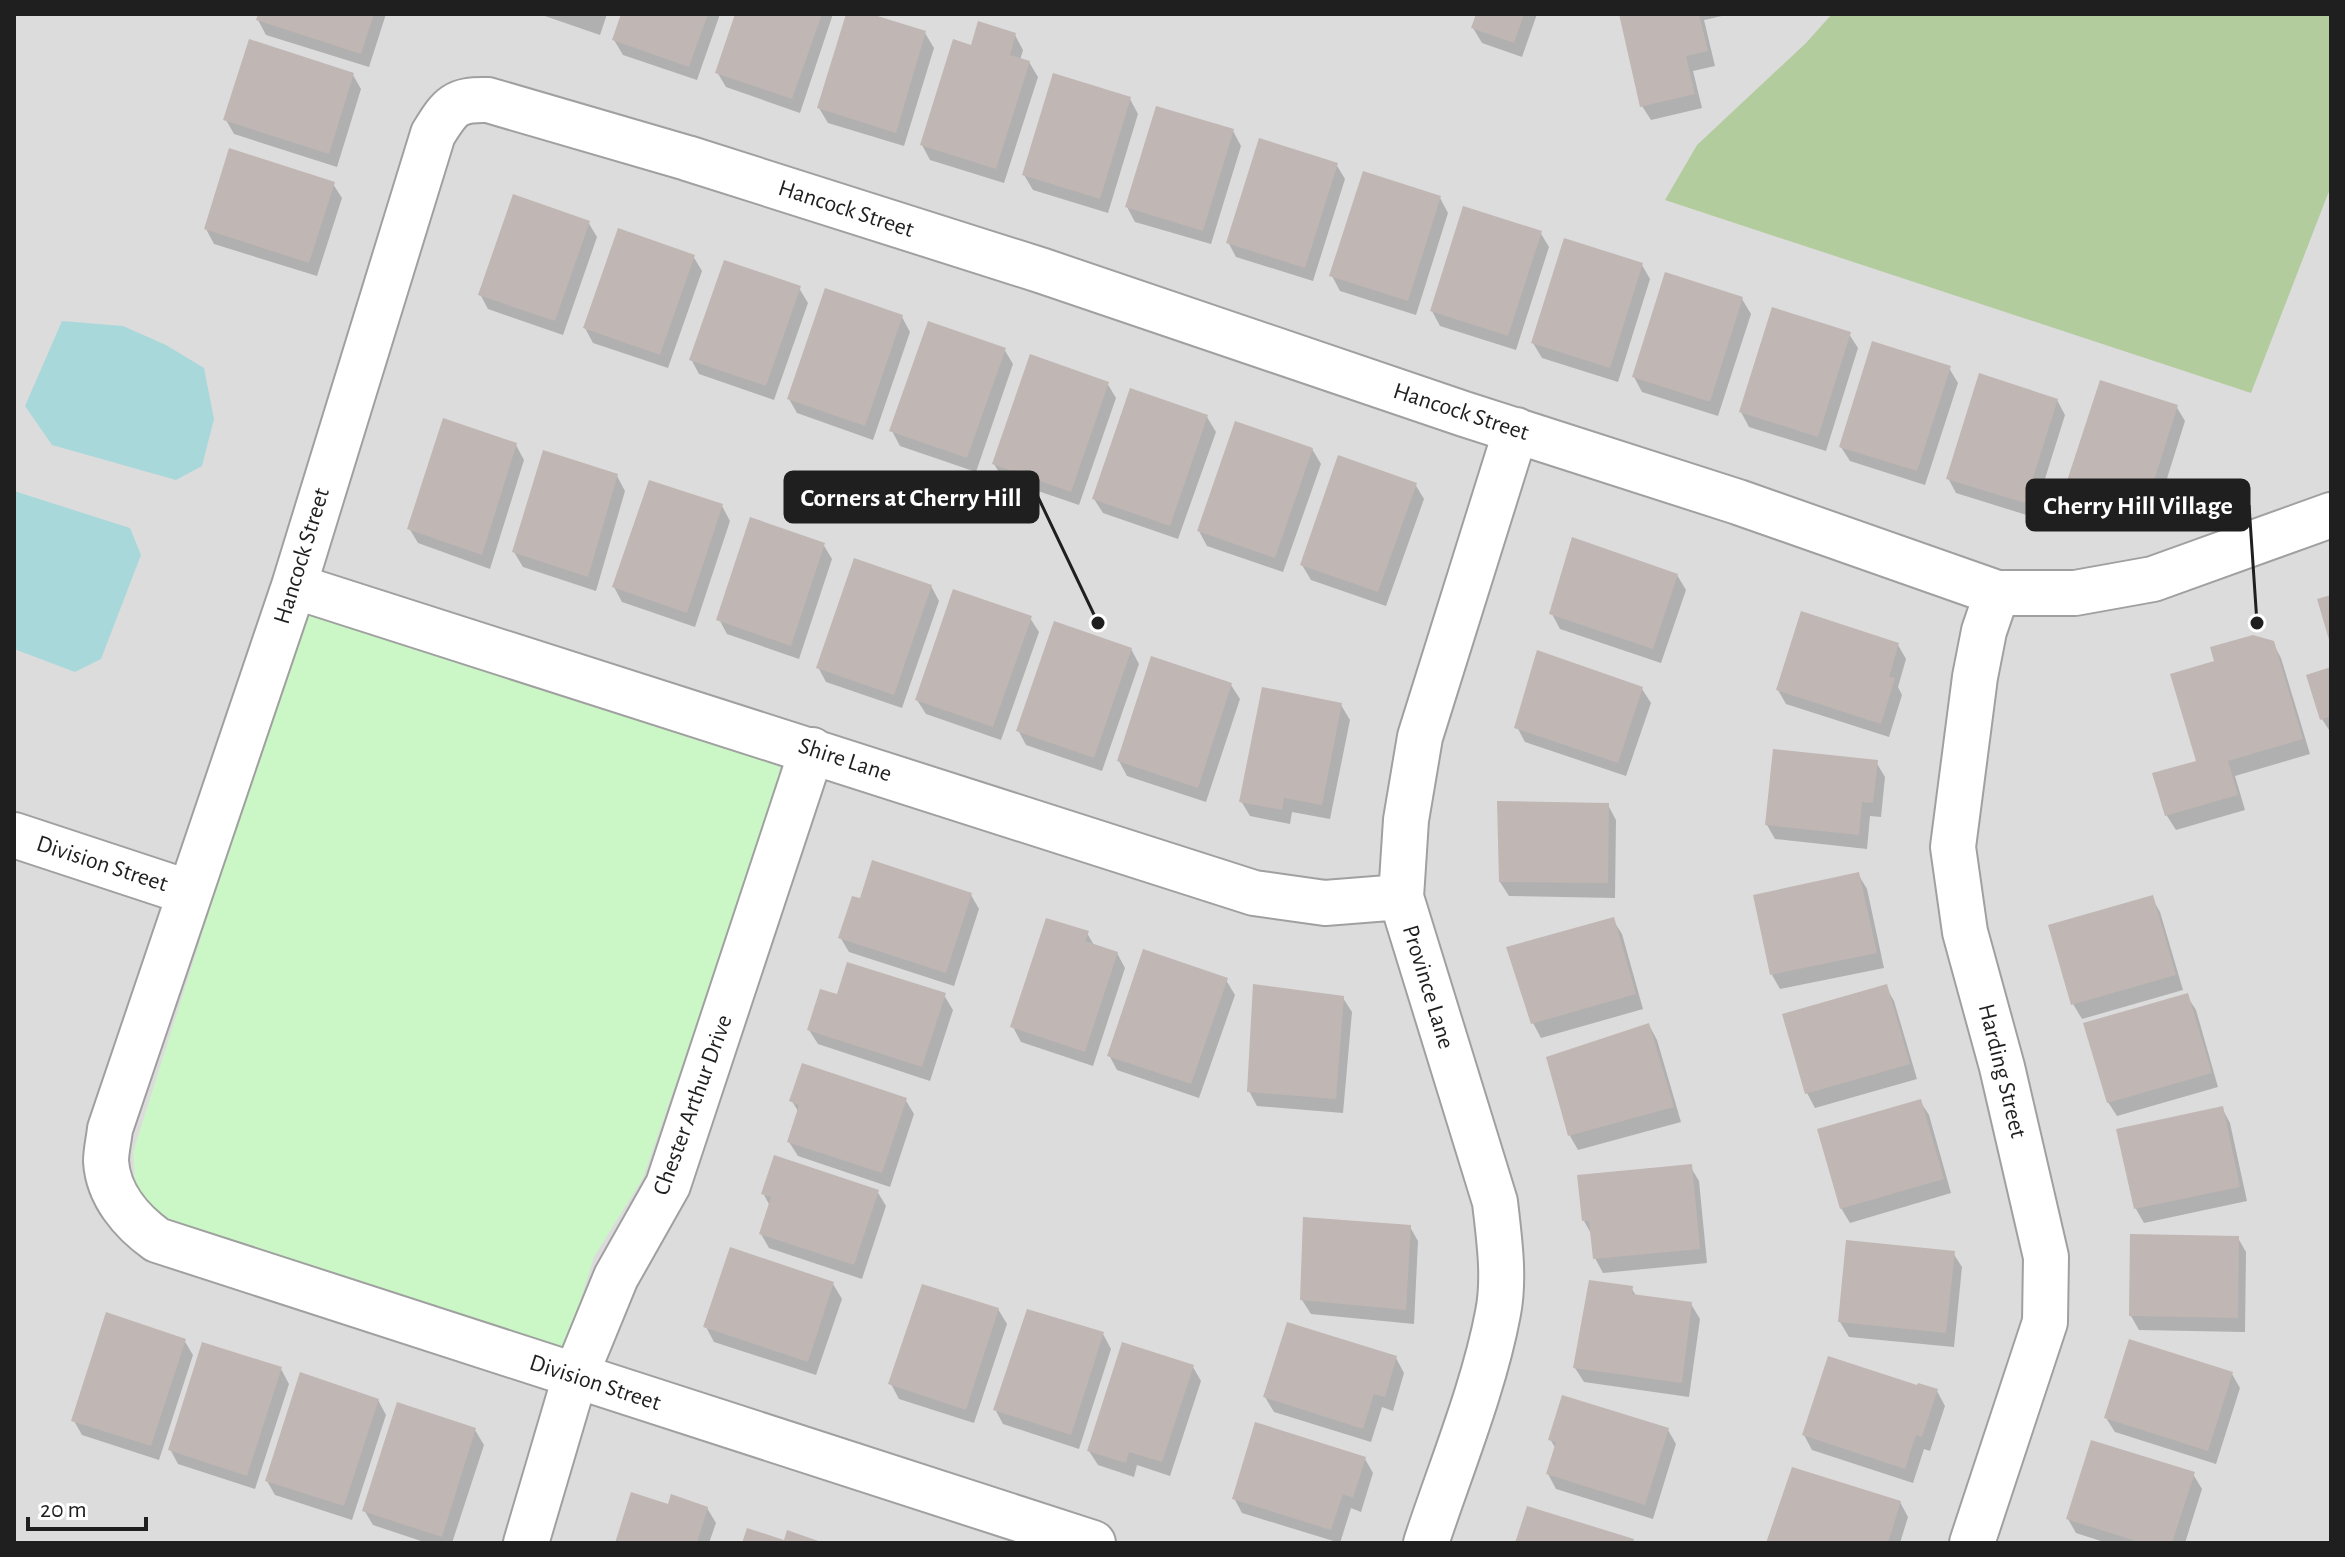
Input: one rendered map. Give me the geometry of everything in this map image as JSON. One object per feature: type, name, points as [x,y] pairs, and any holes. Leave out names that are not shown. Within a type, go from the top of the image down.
[{"type":"street","name":"Hancock Street","points":[[116,1195],[106,1162],[110,1129],[294,586],[433,134],[450,107],[467,99],[488,100],[687,158],[1043,271],[1738,502],[1997,593],[2075,593],[2153,579],[2331,515]]},
{"type":"street","name":"Province Lane","points":[[1426,1543],[1483,1371],[1499,1311],[1501,1249],[1495,1202],[1401,897],[1406,820],[1420,737],[1516,430]]},
{"type":"street","name":"Shire Lane","points":[[294,586],[1254,893],[1325,903],[1401,897]]},
{"type":"street","name":"Harding Street","points":[[1972,1543],[2045,1322],[2046,1257],[2002,1067],[1965,932],[1953,847],[1975,677],[1984,631],[1997,593]]},
{"type":"street","name":"Chester Arthur Drive","points":[[526,1543],[575,1377],[616,1277],[668,1185],[812,750]]},
{"type":"street","name":"Division Street","points":[[14,835],[190,893]]},
{"type":"street","name":"Division Street","points":[[116,1195],[135,1224],[157,1240],[1093,1543]]},
{"type":"shaded area","points":[[14,14],[2331,14],[2331,1543],[14,1543]]},
{"type":"green space","points":[[1832,14],[2331,14],[2331,186],[2251,393],[1665,200],[1697,145],[1806,43]]},
{"type":"green space","points":[[308,611],[754,752],[780,767],[777,793],[643,1178],[594,1257],[565,1350],[167,1223],[136,1194],[133,1152],[298,631]]},
{"type":"water","points":[[62,321],[123,326],[166,345],[204,368],[214,419],[202,466],[176,480],[52,445],[25,406]]},
{"type":"water","points":[[14,491],[130,528],[141,555],[101,659],[75,672],[14,649]]},
{"type":"building","points":[[258,14],[374,14],[361,54],[256,20]]},
{"type":"building","points":[[621,14],[708,14],[689,67],[612,40]]},
{"type":"building","points":[[735,14],[822,14],[792,99],[715,73]]},
{"type":"building","points":[[846,14],[871,14],[926,31],[896,133],[817,108]]},
{"type":"building","points":[[1476,14],[1524,14],[1514,43],[1471,28]]},
{"type":"building","points":[[1619,14],[1699,14],[1708,51],[1686,56],[1695,94],[1640,107]]},
{"type":"building","points":[[978,21],[1016,33],[1010,55],[1030,61],[996,169],[920,145],[953,39],[971,45]]},
{"type":"building","points":[[249,39],[354,73],[329,154],[223,120]]},
{"type":"building","points":[[1053,73],[1131,97],[1100,199],[1022,175]]},
{"type":"building","points":[[1156,106],[1234,129],[1203,231],[1125,207]]},
{"type":"building","points":[[1259,138],[1338,163],[1305,268],[1226,243]]},
{"type":"building","points":[[229,148],[335,182],[309,263],[204,229]]},
{"type":"building","points":[[1363,171],[1441,196],[1408,301],[1329,276]]},
{"type":"building","points":[[513,194],[590,221],[555,321],[478,295]]},
{"type":"building","points":[[1463,206],[1542,231],[1508,336],[1430,311]]},
{"type":"building","points":[[618,228],[695,255],[660,355],[583,328]]},
{"type":"building","points":[[1564,238],[1643,263],[1610,368],[1531,343]]},
{"type":"building","points":[[724,260],[801,286],[766,386],[689,360]]},
{"type":"building","points":[[1665,272],[1743,297],[1710,402],[1632,377]]},
{"type":"building","points":[[825,288],[903,315],[865,426],[787,399]]},
{"type":"building","points":[[1772,307],[1851,332],[1818,437],[1739,412]]},
{"type":"building","points":[[928,321],[1006,348],[967,458],[889,431]]},
{"type":"building","points":[[1872,341],[1951,366],[1917,471],[1839,447]]},
{"type":"building","points":[[1030,354],[1109,382],[1071,492],[992,464]]},
{"type":"building","points":[[1979,373],[2058,399],[2025,503],[1946,479]]},
{"type":"building","points":[[2100,380],[2178,405],[2145,509],[2066,484]]},
{"type":"building","points":[[1130,388],[1208,415],[1170,526],[1092,499]]},
{"type":"building","points":[[443,418],[517,443],[482,555],[407,529]]},
{"type":"building","points":[[1235,421],[1313,448],[1275,558],[1197,531]]},
{"type":"building","points":[[543,450],[618,474],[588,577],[512,552]]},
{"type":"building","points":[[1338,455],[1417,483],[1378,592],[1300,565]]},
{"type":"building","points":[[649,480],[723,504],[687,613],[612,587]]},
{"type":"building","points":[[750,517],[825,543],[791,646],[716,620]]},
{"type":"building","points":[[1572,537],[1678,574],[1653,649],[1549,614]]},
{"type":"building","points":[[854,558],[932,585],[894,695],[816,668]]},
{"type":"building","points":[[953,589],[1032,616],[993,727],[915,700]]},
{"type":"building","points":[[2331,595],[2331,643],[2330,643],[2317,599]]},
{"type":"building","points":[[1801,611],[1899,643],[1889,677],[1895,678],[1881,724],[1776,690]]},
{"type":"building","points":[[1054,621],[1132,648],[1094,758],[1016,731]]},
{"type":"building","points":[[2253,635],[2274,641],[2303,739],[2228,761],[2238,795],[2165,816],[2152,773],[2196,761],[2170,674],[2214,661],[2210,647]]},
{"type":"building","points":[[1537,650],[1643,687],[1618,763],[1514,728]]},
{"type":"building","points":[[1151,656],[1232,683],[1198,788],[1117,761]]},
{"type":"building","points":[[2331,667],[2331,716],[2320,720],[2306,675]]},
{"type":"building","points":[[1262,687],[1342,703],[1322,805],[1284,798],[1282,810],[1239,802]]},
{"type":"building","points":[[1773,749],[1878,760],[1873,803],[1862,802],[1859,835],[1765,825]]},
{"type":"building","points":[[1497,801],[1609,803],[1608,883],[1499,882]]},
{"type":"building","points":[[872,860],[972,893],[946,973],[838,938],[852,896],[860,898]]},
{"type":"building","points":[[1859,872],[1877,953],[1770,975],[1753,895]]},
{"type":"building","points":[[2153,895],[2176,975],[2071,1005],[2048,925]]},
{"type":"building","points":[[1614,917],[1636,994],[1531,1024],[1506,947]]},
{"type":"building","points":[[1046,918],[1089,931],[1085,941],[1118,952],[1085,1052],[1010,1027]]},
{"type":"building","points":[[1143,949],[1228,978],[1191,1084],[1107,1056]]},
{"type":"building","points":[[847,962],[946,993],[922,1067],[807,1030],[820,989],[837,994]]},
{"type":"building","points":[[1253,984],[1344,996],[1336,1099],[1247,1092]]},
{"type":"building","points":[[1887,984],[1910,1064],[1805,1094],[1782,1014]]},
{"type":"building","points":[[2188,993],[2212,1073],[2107,1103],[2083,1023]]},
{"type":"building","points":[[1649,1023],[1674,1107],[1568,1136],[1546,1057]]},
{"type":"building","points":[[802,1063],[907,1098],[882,1173],[787,1142],[799,1105],[789,1101]]},
{"type":"building","points":[[1921,1099],[1944,1179],[1840,1209],[1817,1129]]},
{"type":"building","points":[[2223,1106],[2240,1187],[2134,1209],[2116,1129]]},
{"type":"building","points":[[774,1155],[879,1190],[854,1265],[759,1234],[771,1197],[761,1194]]},
{"type":"building","points":[[1692,1164],[1700,1249],[1593,1259],[1589,1221],[1582,1221],[1577,1175]]},
{"type":"building","points":[[1303,1217],[1411,1225],[1406,1310],[1300,1300]]},
{"type":"building","points":[[2130,1234],[2239,1236],[2238,1318],[2129,1316]]},
{"type":"building","points":[[1846,1240],[1955,1251],[1946,1333],[1838,1322]]},
{"type":"building","points":[[730,1247],[834,1282],[808,1362],[703,1327]]},
{"type":"building","points":[[1589,1280],[1633,1286],[1632,1294],[1692,1302],[1682,1383],[1573,1368]]},
{"type":"building","points":[[922,1284],[999,1308],[966,1410],[888,1384]]},
{"type":"building","points":[[1027,1309],[1104,1332],[1071,1435],[993,1410]]},
{"type":"building","points":[[106,1312],[186,1339],[151,1446],[71,1421]]},
{"type":"building","points":[[1287,1322],[1397,1356],[1385,1397],[1374,1394],[1363,1429],[1263,1397]]},
{"type":"building","points":[[2129,1339],[2233,1372],[2208,1451],[2104,1418]]},
{"type":"building","points":[[202,1342],[282,1367],[247,1476],[168,1450]]},
{"type":"building","points":[[1122,1342],[1194,1365],[1162,1462],[1129,1452],[1126,1463],[1087,1451]]},
{"type":"building","points":[[1828,1356],[1938,1389],[1922,1437],[1916,1435],[1905,1469],[1802,1435]]},
{"type":"building","points":[[300,1372],[379,1399],[344,1506],[265,1481]]},
{"type":"building","points":[[1562,1395],[1669,1428],[1645,1505],[1546,1474],[1556,1442],[1548,1440]]},
{"type":"building","points":[[397,1402],[476,1428],[442,1537],[362,1511]]},
{"type":"building","points":[[1255,1422],[1366,1457],[1353,1498],[1343,1494],[1331,1530],[1232,1499]]},
{"type":"building","points":[[2091,1440],[2195,1472],[2172,1543],[2142,1543],[2066,1519]]},
{"type":"building","points":[[1792,1467],[1901,1501],[1888,1543],[1766,1543]]},
{"type":"building","points":[[631,1492],[668,1504],[671,1494],[708,1507],[697,1543],[615,1543]]},
{"type":"building","points":[[1527,1506],[1634,1539],[1633,1543],[1515,1543]]},
{"type":"building","points":[[747,1528],[784,1540],[787,1530],[824,1543],[742,1543]]},
{"type":"place","name":"Corners at Cherry Hill","points":[[1098,623]]},
{"type":"place","name":"Cherry Hill Village","points":[[2257,623]]}]
